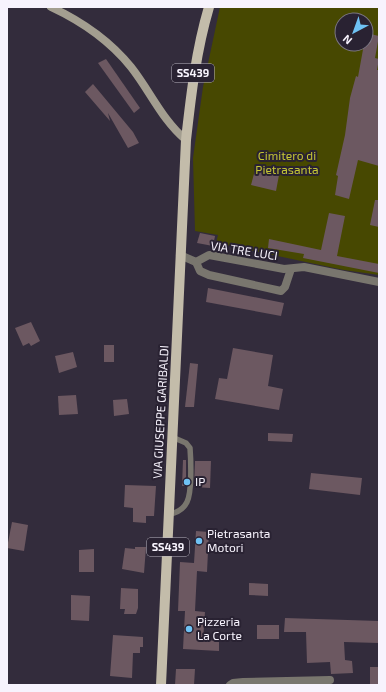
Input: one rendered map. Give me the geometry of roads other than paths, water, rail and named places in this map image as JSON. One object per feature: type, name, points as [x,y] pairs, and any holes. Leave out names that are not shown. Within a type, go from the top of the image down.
[{"type":"main road","name":"SS439","points":[[186,140],[192,80],[201,35],[209,7]]},
{"type":"main road","name":"VIA GIUSEPPE GARIBALDI","points":[[161,685],[186,140]]},
{"type":"street","points":[[51,7],[80,22],[115,50],[131,67],[172,126],[186,140]]},
{"type":"street","name":"VIA TRE LUCI","points":[[180,255],[196,262],[200,271],[209,275],[281,291],[285,287],[291,269]]},
{"type":"street","name":"VIA TRE LUCI","points":[[196,262],[209,255],[284,269],[304,267],[379,282]]},
{"type":"street","points":[[230,685],[233,683],[243,682],[330,680]]},
{"type":"lane","points":[[169,514],[178,512],[184,506],[187,502],[189,489],[190,448],[186,443],[172,437]]},
{"type":"place","name":"IP","points":[[187,482]]},
{"type":"place","name":"Pietrasanta Motori","points":[[199,541]]},
{"type":"place","name":"Pizzeria La Corte","points":[[189,629]]},
{"type":"park label","name":"Cimitero di Pietrasanta","points":[[287,163]]}]
